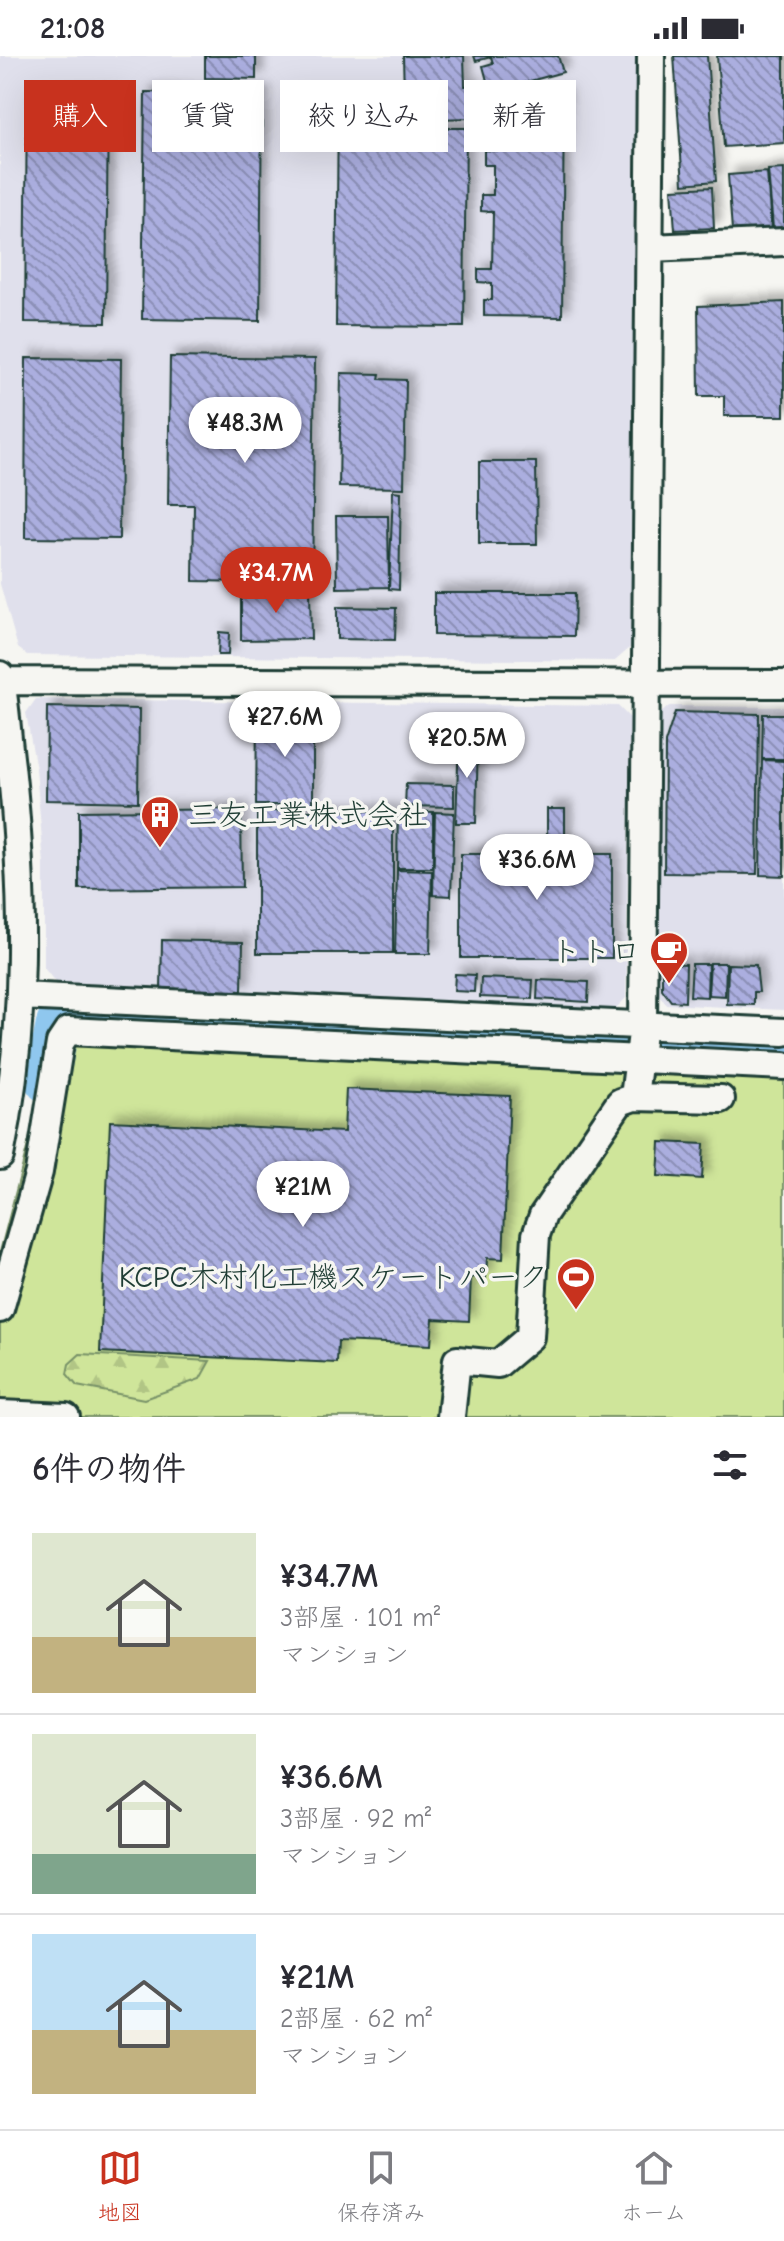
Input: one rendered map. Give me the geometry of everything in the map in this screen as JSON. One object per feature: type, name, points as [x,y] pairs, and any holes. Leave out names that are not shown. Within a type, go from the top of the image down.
[{"type":"street","points":[[634,1097],[642,1043],[651,56]]},
{"type":"street","points":[[650,248],[784,242]]},
{"type":"street","points":[[0,1156],[13,1091],[20,996],[21,861],[1,678],[784,684]]},
{"type":"street","points":[[20,996],[642,1043],[784,1066]]},
{"type":"street","points":[[0,1309],[39,1172],[60,1043],[68,1031],[642,1043],[784,1032]]},
{"type":"street","points":[[451,1417],[457,1360],[498,1364],[530,1337],[536,1235],[543,1215],[620,1102],[634,1097],[721,1099]]},
{"type":"street","points":[[0,1414],[66,1417]]},
{"type":"shaded area","points":[[0,56],[636,56],[631,647],[615,661],[27,655],[18,648],[0,584]]},
{"type":"shaded area","points":[[36,699],[618,706],[630,718],[626,998],[613,1011],[55,982],[44,968],[44,864],[36,769],[26,713]]},
{"type":"shaded area","points":[[669,706],[784,707],[784,1010],[666,1004],[657,992],[660,714]]},
{"type":"green space","points":[[107,1015],[418,1030],[476,1034],[510,1042],[784,1057],[784,1417],[0,1417],[0,1252],[31,1133],[49,1021],[59,1016]]},
{"type":"green space","points":[[80,1354],[210,1361],[200,1379],[144,1399],[77,1386],[67,1374],[69,1364]]},
{"type":"building","points":[[205,56],[256,56],[256,79],[205,78]]},
{"type":"building","points":[[403,56],[464,56],[464,118],[448,119],[448,80],[404,80]]},
{"type":"building","points":[[474,56],[558,56],[563,72],[534,80],[487,80],[483,66],[493,63],[491,57],[476,61]]},
{"type":"building","points":[[674,56],[707,56],[716,181],[683,184]]},
{"type":"building","points":[[717,56],[784,56],[784,143],[724,147]]},
{"type":"building","points":[[145,92],[152,92],[152,152],[261,152],[260,321],[142,319]]},
{"type":"building","points":[[448,128],[464,128],[464,327],[336,326],[338,152],[448,152]]},
{"type":"building","points":[[26,152],[108,152],[106,323],[25,322]]},
{"type":"building","points":[[484,152],[563,152],[562,317],[484,316],[484,300],[492,300],[492,283],[478,282],[478,269],[492,269],[493,212],[481,211],[481,195],[493,195],[493,165],[484,165]]},
{"type":"building","points":[[784,169],[784,227],[773,228],[768,170]]},
{"type":"building","points":[[767,172],[771,228],[732,231],[728,175]]},
{"type":"building","points":[[712,187],[714,228],[675,230],[672,189]]},
{"type":"building","points":[[784,302],[784,416],[724,416],[724,396],[699,396],[698,306]]},
{"type":"building","points":[[170,357],[315,359],[312,583],[193,581],[194,505],[168,505]]},
{"type":"building","points":[[26,358],[121,359],[119,539],[25,538]]},
{"type":"building","points":[[341,373],[380,374],[379,379],[406,380],[404,488],[339,487]]},
{"type":"building","points":[[479,462],[536,462],[537,544],[479,544]]},
{"type":"building","points":[[393,491],[401,492],[399,590],[389,589]]},
{"type":"building","points":[[336,516],[388,516],[389,587],[337,588]]},
{"type":"building","points":[[241,590],[310,590],[311,639],[241,640]]},
{"type":"building","points":[[434,593],[575,593],[574,636],[434,635]]},
{"type":"building","points":[[337,607],[396,608],[395,640],[337,639]]},
{"type":"building","points":[[219,632],[229,633],[228,655],[218,655]]},
{"type":"building","points":[[47,707],[139,709],[138,802],[46,800]]},
{"type":"building","points":[[257,712],[313,712],[313,805],[256,805]]},
{"type":"building","points":[[675,712],[759,714],[757,874],[664,873],[665,743]]},
{"type":"building","points":[[763,714],[784,714],[784,759],[762,759]]},
{"type":"building","points":[[459,736],[478,737],[476,823],[456,823]]},
{"type":"building","points":[[762,760],[784,761],[784,876],[760,875]]},
{"type":"building","points":[[406,784],[454,785],[454,807],[405,806]]},
{"type":"building","name":"三友工業株式会社","points":[[241,809],[242,887],[79,889],[79,811]]},
{"type":"building","points":[[547,809],[565,809],[565,854],[612,854],[612,958],[461,958],[461,854],[547,854]]},
{"type":"building","points":[[257,811],[393,811],[393,953],[257,953]]},
{"type":"building","points":[[398,811],[433,812],[433,868],[397,868]]},
{"type":"building","points":[[435,812],[454,813],[451,896],[433,895]]},
{"type":"building","points":[[397,870],[432,871],[430,954],[395,954]]},
{"type":"building","points":[[162,940],[243,942],[242,991],[161,990]]},
{"type":"building","points":[[662,963],[686,964],[685,1002],[671,1001],[662,989]]},
{"type":"building","points":[[710,963],[726,963],[725,996],[708,995]]},
{"type":"building","points":[[692,964],[708,964],[707,997],[690,996]]},
{"type":"building","points":[[728,964],[756,965],[759,992],[754,992],[754,1005],[727,1004]]},
{"type":"building","points":[[455,974],[475,975],[474,992],[454,991]]},
{"type":"building","points":[[481,978],[533,980],[532,999],[480,997]]},
{"type":"building","points":[[538,980],[589,982],[588,1002],[537,999]]},
{"type":"building","points":[[346,1089],[510,1096],[503,1259],[487,1258],[486,1278],[471,1277],[469,1321],[433,1319],[431,1345],[338,1341],[337,1363],[100,1352],[110,1121],[344,1132]]},
{"type":"building","points":[[660,1142],[704,1144],[702,1179],[658,1176]]},
{"type":"waterway","points":[[47,1081],[58,1024],[65,1016],[784,1052]]},
{"type":"place","name":"三友工業株式会社","points":[[160,849]]},
{"type":"place","name":"トトロ","points":[[669,985]]},
{"type":"place","name":"KCPC木村化工機スケートパーク","points":[[576,1311]]}]
